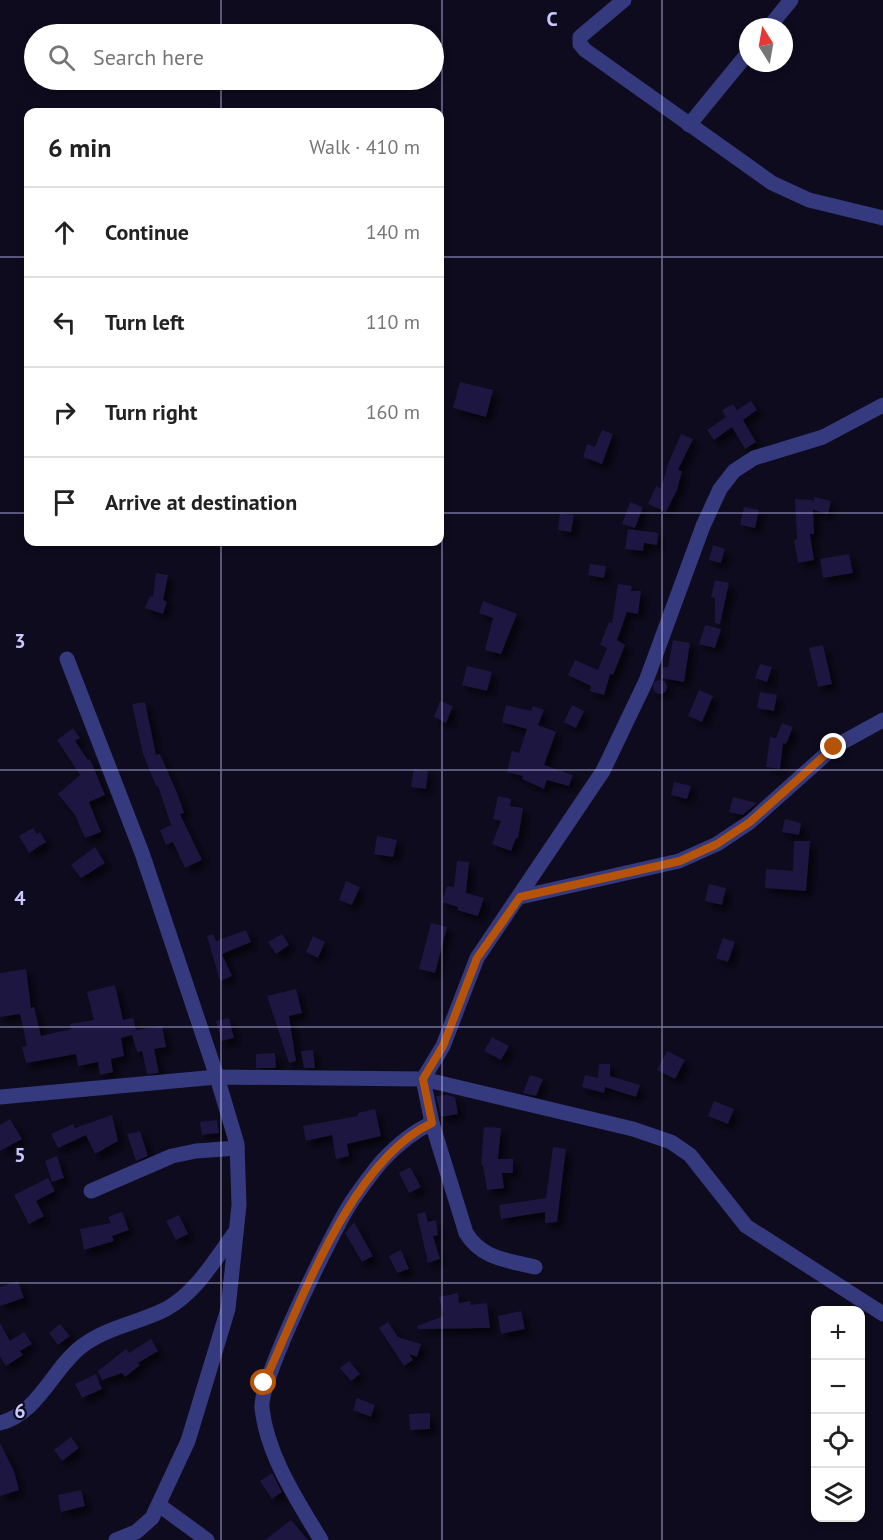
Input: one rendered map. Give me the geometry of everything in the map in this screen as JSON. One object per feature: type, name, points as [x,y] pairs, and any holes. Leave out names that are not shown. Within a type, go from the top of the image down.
[{"type":"street","points":[[624,0],[580,37],[580,44],[585,50],[772,183],[809,200],[883,218]]},
{"type":"street","points":[[776,18],[791,0]]},
{"type":"street","points":[[689,125],[739,64]]},
{"type":"street","points":[[535,1268],[486,1254],[475,1247],[466,1233],[432,1123],[423,1079],[443,1046],[477,958],[603,771],[646,681],[703,526],[720,489],[734,471],[754,458],[823,437],[883,405]]},
{"type":"street","points":[[67,659],[142,853],[217,1077],[237,1148],[239,1205],[228,1310],[189,1441],[152,1518],[136,1532],[116,1540]]},
{"type":"street","points":[[520,897],[680,861],[717,844],[750,822],[834,747],[883,720]]},
{"type":"street","points":[[0,1097],[217,1077],[423,1079],[633,1130],[671,1142],[702,1167],[731,1209],[746,1226],[883,1314]]},
{"type":"street","points":[[321,1540],[291,1491],[268,1438],[261,1407],[264,1383],[311,1281],[351,1203],[382,1162],[409,1135],[432,1123]]},
{"type":"street","points":[[91,1191],[172,1156],[196,1151],[237,1148]]},
{"type":"street","points":[[0,1423],[24,1411],[81,1346],[101,1334],[165,1309],[184,1297],[236,1230]]},
{"type":"street","points":[[159,1505],[207,1540]]},
{"type":"building","points":[[460,382],[493,390],[486,417],[453,408]]},
{"type":"building","points":[[751,401],[757,410],[743,420],[756,442],[745,449],[732,427],[714,440],[707,430],[726,417],[722,410],[733,404],[737,410]]},
{"type":"building","points":[[602,430],[613,434],[602,464],[583,457],[587,444],[595,447]]},
{"type":"building","points":[[681,434],[693,439],[678,470],[682,471],[677,490],[666,512],[648,504],[656,486],[661,489],[668,464]]},
{"type":"building","points":[[814,497],[831,501],[828,514],[813,510],[814,534],[810,534],[814,560],[798,563],[794,540],[797,539],[795,499],[812,500],[813,503]]},
{"type":"building","points":[[630,502],[643,507],[635,528],[622,524]]},
{"type":"building","points":[[744,507],[759,510],[755,528],[740,525]]},
{"type":"building","points":[[560,513],[574,515],[571,532],[558,530]]},
{"type":"building","points":[[628,529],[658,533],[657,545],[644,543],[643,551],[625,549]]},
{"type":"building","points":[[713,545],[725,549],[721,563],[709,560]]},
{"type":"building","points":[[849,554],[853,573],[823,578],[820,559]]},
{"type":"building","points":[[590,564],[606,566],[604,578],[588,575]]},
{"type":"building","points":[[156,573],[168,575],[163,600],[167,602],[163,614],[145,608],[150,596],[153,597]]},
{"type":"building","points":[[715,580],[729,583],[720,624],[715,623],[715,598],[711,597]]},
{"type":"building","points":[[618,584],[632,586],[631,591],[641,591],[638,614],[627,612],[617,640],[625,645],[613,675],[610,674],[604,695],[590,691],[591,686],[568,675],[575,660],[598,670],[607,648],[600,645],[609,622],[612,623]]},
{"type":"building","points":[[483,601],[517,614],[501,654],[485,650],[493,618],[479,613]]},
{"type":"building","points":[[705,625],[721,629],[715,648],[699,644]]},
{"type":"building","points":[[673,640],[690,643],[684,682],[661,678],[663,667],[668,667]]},
{"type":"building","points":[[823,645],[832,684],[818,687],[809,648]]},
{"type":"building","points":[[760,664],[772,667],[767,682],[755,678]]},
{"type":"building","points":[[467,666],[492,672],[487,691],[462,685]]},
{"type":"building","points":[[660,680],[665,682],[667,687],[665,692],[660,694],[655,692],[653,687],[655,682]]},
{"type":"building","points":[[699,690],[713,696],[702,722],[688,716]]},
{"type":"building","points":[[760,692],[777,695],[774,711],[757,708]]},
{"type":"building","points":[[440,701],[453,706],[446,723],[434,717]]},
{"type":"building","points":[[145,702],[156,755],[160,754],[178,795],[184,813],[180,814],[202,860],[185,868],[173,842],[166,845],[160,830],[171,825],[158,786],[156,786],[143,754],[132,704]]},
{"type":"building","points":[[506,705],[531,711],[533,706],[544,710],[538,725],[556,732],[544,765],[573,775],[569,786],[547,780],[544,789],[522,779],[523,776],[507,772],[512,751],[519,753],[527,729],[502,722]]},
{"type":"building","points":[[572,705],[584,711],[576,728],[564,722]]},
{"type":"building","points":[[782,723],[793,727],[786,744],[783,743],[780,769],[766,767],[770,737],[776,738]]},
{"type":"building","points":[[73,728],[80,738],[75,741],[88,760],[90,759],[105,795],[89,802],[101,832],[85,838],[75,815],[58,794],[80,775],[57,740]]},
{"type":"building","points":[[414,769],[428,771],[426,789],[411,787]]},
{"type":"building","points":[[674,782],[691,786],[687,799],[671,795]]},
{"type":"building","points":[[498,796],[511,799],[510,806],[523,808],[518,839],[516,838],[511,851],[492,844],[501,821],[493,819]]},
{"type":"building","points":[[733,797],[757,803],[743,815],[729,812]]},
{"type":"building","points":[[785,819],[801,823],[799,835],[782,832]]},
{"type":"building","points":[[33,828],[37,834],[40,832],[46,842],[29,853],[19,836]]},
{"type":"building","points":[[377,836],[397,840],[393,857],[374,854]]},
{"type":"building","points":[[794,841],[810,841],[806,891],[765,888],[766,869],[793,871]]},
{"type":"building","points":[[95,847],[105,863],[81,878],[71,865]]},
{"type":"building","points":[[457,861],[469,862],[466,893],[484,898],[478,916],[457,910],[458,907],[442,902],[447,886],[454,887]]},
{"type":"building","points":[[346,881],[360,887],[352,905],[339,900]]},
{"type":"building","points":[[709,884],[726,888],[722,905],[705,901]]},
{"type":"building","points":[[431,923],[447,927],[435,973],[419,969]]},
{"type":"building","points":[[246,930],[251,942],[222,954],[232,976],[220,981],[207,936],[213,934],[216,941]]},
{"type":"building","points":[[282,934],[289,945],[276,954],[268,942]]},
{"type":"building","points":[[313,936],[325,942],[318,958],[306,952]]},
{"type":"building","points":[[723,938],[735,942],[728,962],[716,958]]},
{"type":"building","points":[[26,969],[31,1008],[34,1007],[41,1036],[71,1029],[70,1024],[94,1020],[87,992],[115,985],[123,1020],[133,1018],[136,1030],[162,1026],[166,1047],[154,1049],[159,1073],[147,1074],[142,1051],[137,1052],[132,1035],[121,1038],[124,1056],[111,1059],[113,1072],[100,1075],[98,1062],[78,1066],[76,1054],[26,1063],[22,1047],[27,1046],[20,1014],[0,1017],[0,973]]},
{"type":"building","points":[[296,989],[302,1013],[289,1016],[296,1061],[289,1063],[267,996]]},
{"type":"building","points":[[229,1018],[234,1038],[221,1041],[216,1021]]},
{"type":"building","points":[[492,1037],[509,1046],[501,1060],[484,1051]]},
{"type":"building","points":[[313,1050],[315,1068],[304,1068],[301,1051]]},
{"type":"building","points":[[667,1051],[685,1060],[675,1079],[657,1070]]},
{"type":"building","points":[[275,1053],[276,1068],[256,1068],[256,1054]]},
{"type":"building","points":[[599,1064],[610,1064],[610,1076],[640,1085],[636,1097],[605,1087],[604,1093],[582,1087],[585,1075],[598,1078]]},
{"type":"building","points":[[530,1075],[543,1079],[536,1096],[523,1093]]},
{"type":"building","points":[[436,1096],[455,1097],[458,1114],[441,1117]]},
{"type":"building","points":[[714,1101],[734,1109],[728,1124],[708,1116]]},
{"type":"building","points":[[375,1109],[381,1136],[347,1144],[349,1156],[336,1159],[332,1135],[306,1141],[303,1126],[358,1116],[358,1113]]},
{"type":"building","points":[[112,1115],[118,1141],[95,1154],[86,1135],[58,1148],[51,1134],[73,1124],[75,1128]]},
{"type":"building","points":[[10,1119],[22,1139],[0,1151],[0,1125]]},
{"type":"building","points":[[217,1120],[219,1133],[202,1135],[200,1122]]},
{"type":"building","points":[[484,1127],[501,1128],[498,1159],[513,1159],[513,1173],[502,1173],[504,1188],[487,1190],[483,1165],[481,1165]]},
{"type":"building","points":[[140,1131],[148,1156],[136,1161],[127,1134]]},
{"type":"building","points":[[553,1147],[566,1149],[557,1222],[545,1223],[545,1212],[501,1219],[499,1205],[546,1198]]},
{"type":"building","points":[[57,1156],[64,1178],[52,1182],[45,1161]]},
{"type":"building","points":[[410,1167],[421,1187],[409,1193],[399,1173]]},
{"type":"building","points":[[48,1178],[55,1191],[36,1201],[44,1216],[29,1224],[14,1195]]},
{"type":"building","points":[[122,1212],[129,1230],[112,1236],[114,1241],[84,1250],[80,1229],[111,1223],[108,1217]]},
{"type":"building","points":[[425,1212],[428,1222],[436,1220],[438,1235],[433,1236],[440,1259],[428,1263],[417,1214]]},
{"type":"building","points":[[179,1215],[188,1234],[176,1240],[166,1221]]},
{"type":"building","points":[[354,1222],[373,1256],[362,1262],[345,1233]]},
{"type":"building","points":[[401,1250],[409,1269],[397,1273],[389,1256]]},
{"type":"building","points":[[18,1281],[24,1298],[0,1306],[0,1287]]},
{"type":"building","points":[[458,1293],[459,1303],[470,1301],[471,1305],[487,1303],[490,1328],[418,1329],[417,1326],[444,1316],[439,1297]]},
{"type":"building","points":[[521,1311],[525,1329],[501,1334],[498,1316]]},
{"type":"building","points":[[388,1322],[398,1337],[421,1344],[417,1357],[409,1354],[413,1360],[404,1366],[379,1328]]},
{"type":"building","points":[[0,1323],[10,1341],[24,1332],[32,1344],[20,1351],[23,1355],[6,1366],[0,1357]]},
{"type":"building","points":[[60,1324],[70,1336],[58,1345],[49,1333]]},
{"type":"building","points":[[151,1339],[158,1351],[138,1363],[140,1365],[125,1377],[122,1373],[102,1380],[98,1371],[126,1349],[129,1353]]},
{"type":"building","points":[[349,1361],[360,1374],[351,1381],[340,1368]]},
{"type":"building","points":[[96,1374],[102,1389],[82,1398],[75,1384]]},
{"type":"building","points":[[357,1398],[375,1405],[371,1417],[353,1410]]},
{"type":"building","points":[[430,1413],[430,1429],[410,1430],[409,1414]]},
{"type":"building","points":[[71,1437],[79,1448],[62,1461],[54,1450]]},
{"type":"building","points":[[0,1443],[14,1471],[19,1490],[0,1496]]},
{"type":"building","points":[[272,1473],[282,1492],[272,1499],[260,1481]]},
{"type":"building","points":[[81,1490],[85,1506],[61,1512],[58,1495]]},
{"type":"building","points":[[291,1520],[308,1540],[265,1540]]},
{"type":"route","points":[[264,1383],[311,1281],[351,1203],[382,1162],[409,1135],[432,1123],[423,1079],[443,1046],[477,958],[520,897],[680,861],[717,844],[750,822],[834,747]]}]
